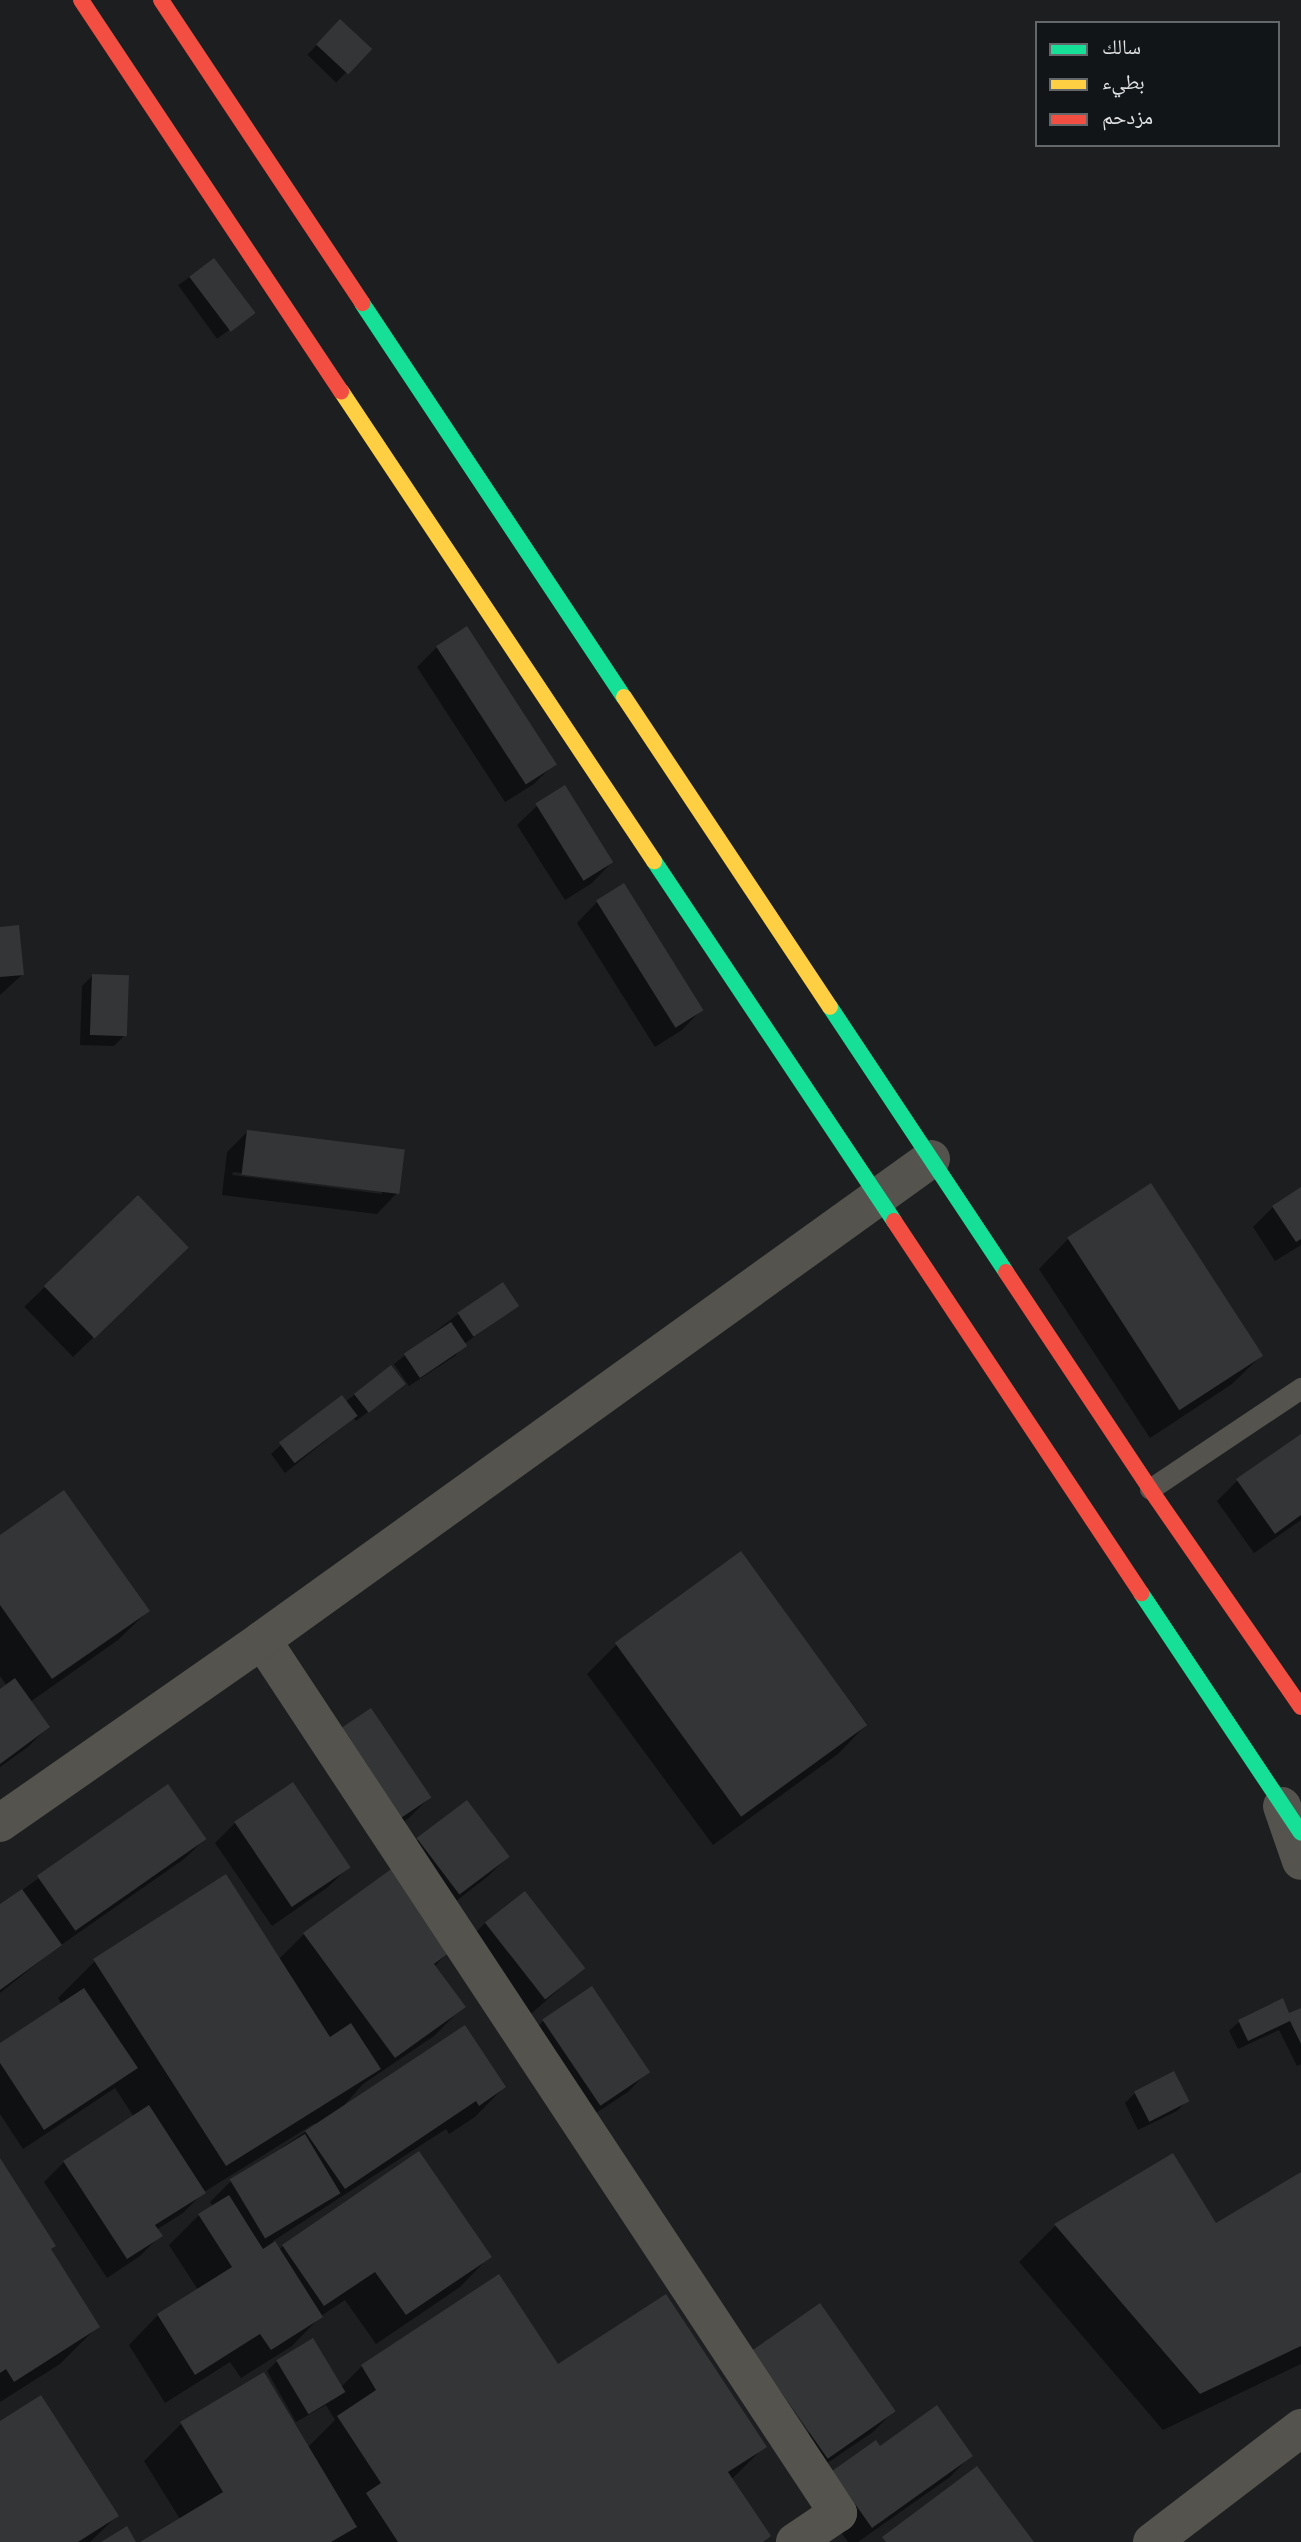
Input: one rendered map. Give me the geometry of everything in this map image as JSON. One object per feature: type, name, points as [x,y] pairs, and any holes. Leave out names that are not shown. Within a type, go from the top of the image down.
[{"type":"main road","points":[[81,0],[1292,1820]]},
{"type":"main road","points":[[161,0],[1150,1489],[1301,1707]]},
{"type":"street","points":[[0,1823],[262,1640],[931,1159]]},
{"type":"street","points":[[262,1640],[838,2513],[795,2542]]},
{"type":"street","points":[[1292,1820],[1301,1861]]},
{"type":"street","points":[[1153,2542],[1301,2428]]},
{"type":"lane","points":[[1150,1489],[1301,1388]]},
{"type":"building","points":[[340,19],[372,49],[348,75],[316,45]]},
{"type":"building","points":[[214,258],[256,313],[231,332],[189,277]]},
{"type":"building","points":[[467,626],[557,764],[526,785],[436,646]]},
{"type":"building","points":[[565,785],[613,862],[584,881],[535,804]]},
{"type":"building","points":[[624,883],[703,1010],[676,1028],[596,900]]},
{"type":"building","points":[[19,925],[24,975],[0,977],[0,927]]},
{"type":"building","points":[[92,974],[129,975],[127,1036],[90,1035]]},
{"type":"building","points":[[247,1130],[405,1149],[399,1194],[242,1175]]},
{"type":"building","points":[[1151,1183],[1263,1356],[1179,1410],[1067,1237]]},
{"type":"building","points":[[1301,1187],[1301,1239],[1296,1242],[1272,1206]]},
{"type":"building","points":[[138,1195],[189,1248],[94,1339],[44,1286]]},
{"type":"building","points":[[503,1282],[519,1306],[474,1337],[457,1313]]},
{"type":"building","points":[[451,1322],[467,1346],[420,1378],[404,1354]]},
{"type":"building","points":[[391,1365],[406,1384],[369,1413],[354,1394]]},
{"type":"building","points":[[342,1395],[358,1416],[295,1463],[279,1443]]},
{"type":"building","points":[[1301,1434],[1301,1515],[1275,1534],[1236,1479]]},
{"type":"building","points":[[64,1490],[150,1611],[52,1679],[0,1605],[0,1535]]},
{"type":"building","points":[[741,1551],[867,1725],[741,1817],[615,1643]]},
{"type":"building","points":[[15,1678],[50,1727],[0,1764],[0,1689]]},
{"type":"building","points":[[371,1708],[431,1798],[399,1819],[339,1730]]},
{"type":"building","points":[[293,1782],[351,1867],[292,1907],[234,1822]]},
{"type":"building","points":[[168,1784],[206,1839],[75,1931],[37,1876]]},
{"type":"building","points":[[467,1800],[510,1857],[459,1895],[417,1838]]},
{"type":"building","points":[[394,1867],[454,1949],[434,1964],[466,2007],[395,2058],[303,1933]]},
{"type":"building","points":[[226,1874],[330,2037],[351,2023],[381,2069],[226,2166],[93,1959]]},
{"type":"building","points":[[22,1889],[62,1945],[0,1990],[0,1904]]},
{"type":"building","points":[[525,1891],[585,1968],[545,2000],[485,1922]]},
{"type":"building","points":[[592,1986],[650,2072],[600,2106],[542,2020]]},
{"type":"building","points":[[84,1988],[138,2068],[44,2130],[0,2063],[0,2043]]},
{"type":"building","points":[[1283,1998],[1289,2013],[1301,2008],[1301,2044],[1290,2021],[1248,2041],[1238,2020]]},
{"type":"building","points":[[465,2025],[506,2087],[479,2106],[476,2101],[345,2189],[305,2131]]},
{"type":"building","points":[[1174,2071],[1189,2101],[1149,2122],[1134,2091]]},
{"type":"building","points":[[149,2105],[206,2193],[155,2225],[163,2236],[127,2259],[63,2161]]},
{"type":"building","points":[[305,2134],[341,2193],[265,2238],[230,2179]]},
{"type":"building","points":[[419,2151],[492,2257],[406,2315],[375,2272],[324,2306],[282,2245]]},
{"type":"building","points":[[1173,2153],[1216,2223],[1301,2172],[1301,2346],[1200,2394],[1054,2224]]},
{"type":"building","points":[[0,2158],[56,2246],[51,2249],[100,2327],[14,2382],[6,2369],[0,2373]]},
{"type":"building","points":[[229,2195],[263,2249],[275,2241],[323,2317],[271,2350],[260,2334],[195,2375],[157,2314],[232,2267],[198,2214]]},
{"type":"building","points":[[499,2274],[558,2364],[666,2294],[767,2447],[728,2472],[771,2536],[763,2542],[398,2542],[366,2493],[381,2483],[337,2416],[376,2390],[361,2365]]},
{"type":"building","points":[[820,2303],[896,2411],[828,2459],[752,2351]]},
{"type":"building","points":[[313,2338],[345,2392],[309,2414],[276,2360]]},
{"type":"building","points":[[264,2372],[357,2527],[331,2542],[140,2542],[223,2492],[180,2422]]},
{"type":"building","points":[[41,2395],[119,2516],[78,2542],[0,2542],[0,2421]]},
{"type":"building","points":[[937,2405],[973,2456],[872,2528],[832,2471],[876,2440],[880,2446]]},
{"type":"building","points":[[977,2466],[1034,2542],[886,2542],[882,2537]]},
{"type":"building","points":[[127,2526],[136,2542],[101,2542]]},
{"type":"traffic: fast","points":[[362,303],[624,697]]},
{"type":"traffic: fast","points":[[654,861],[894,1221]]},
{"type":"traffic: fast","points":[[830,1007],[1006,1272]]},
{"type":"traffic: fast","points":[[1141,1593],[1301,1833]]},
{"type":"traffic: slow","points":[[341,391],[654,861]]},
{"type":"traffic: slow","points":[[624,697],[830,1007]]},
{"type":"traffic: jam","points":[[81,0],[341,391]]},
{"type":"traffic: jam","points":[[161,0],[362,303]]},
{"type":"traffic: jam","points":[[894,1221],[1141,1593]]},
{"type":"traffic: jam","points":[[1006,1272],[1150,1489],[1301,1707]]}]
